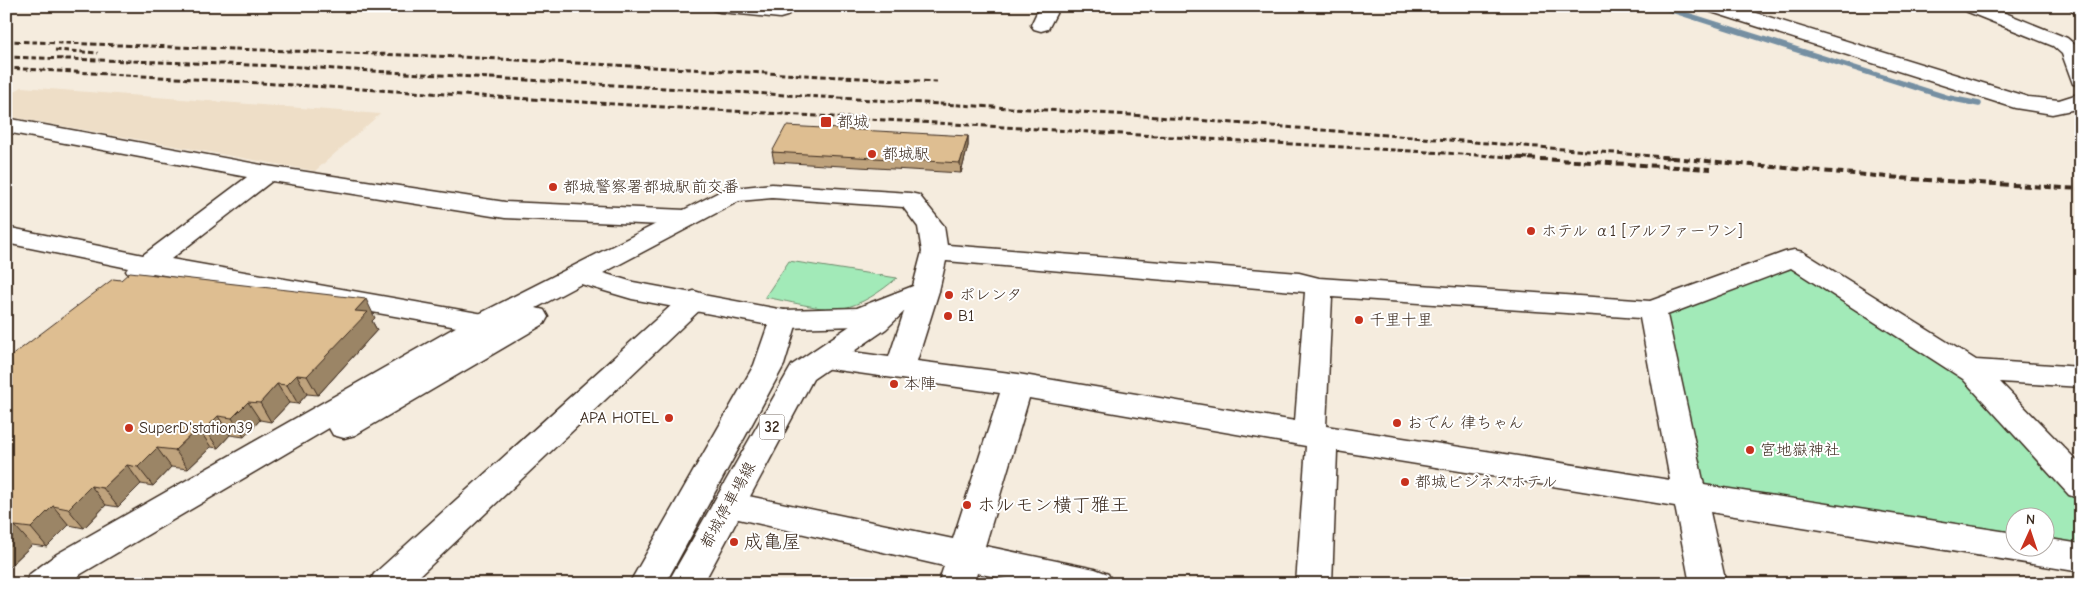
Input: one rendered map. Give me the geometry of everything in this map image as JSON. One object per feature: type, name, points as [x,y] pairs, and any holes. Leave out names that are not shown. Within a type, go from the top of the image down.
[{"type":"street","points":[[720,6],[780,12],[785,6]]},
{"type":"street","points":[[1041,25],[1050,6]]},
{"type":"street","points":[[1712,6],[2022,103],[2038,107],[2064,108],[2081,100]]},
{"type":"street","points":[[1970,6],[2060,42],[2071,51],[2081,79]]},
{"type":"street","points":[[6,125],[267,173],[505,210],[685,218]]},
{"type":"street","points":[[117,288],[267,173]]},
{"type":"street","points":[[71,584],[589,278],[685,218],[734,194],[772,191],[910,200],[931,226],[935,252],[926,291],[900,370]]},
{"type":"street","points":[[6,235],[149,264],[485,323]]},
{"type":"street","points":[[935,252],[1299,282],[1319,287],[1652,310],[1794,258],[1971,370],[2081,486]]},
{"type":"street","points":[[43,584],[69,564],[485,323],[589,278],[632,290],[694,300],[784,319],[860,317],[926,291]]},
{"type":"street","points":[[1314,584],[1319,287]]},
{"type":"street","points":[[387,584],[694,300]]},
{"type":"street","name":"都城停車場線","points":[[685,584],[802,372],[876,322],[897,304]]},
{"type":"street","points":[[1652,310],[1708,584]]},
{"type":"street","name":"都城停車場線","points":[[647,584],[769,364],[784,319]]},
{"type":"street","points":[[823,358],[900,370],[1018,384],[1316,436],[2004,546]]},
{"type":"street","points":[[1971,370],[2081,377]]},
{"type":"street","points":[[961,570],[1018,384]]},
{"type":"street","points":[[729,505],[961,570],[1095,584]]},
{"type":"street","points":[[2054,554],[2081,558]]},
{"type":"shaded area","points":[[22,87],[380,114],[315,171],[6,116],[6,96]]},
{"type":"green space","points":[[1794,258],[1973,372],[2081,486],[2081,558],[2054,554],[2054,508],[2004,508],[2004,545],[1690,495],[1652,310]]},
{"type":"green space","points":[[789,261],[897,278],[870,297],[839,309],[815,307],[765,297]]},
{"type":"building","name":"都城駅","points":[[786,126],[968,136],[960,163],[772,152]]},
{"type":"building","name":"SuperD'station39","points":[[130,272],[366,299],[355,311],[368,312],[307,376],[297,375],[287,385],[277,384],[260,403],[248,402],[232,418],[218,416],[205,429],[198,428],[175,450],[157,448],[138,467],[127,465],[103,488],[91,486],[68,509],[53,506],[31,528],[15,526],[6,534],[6,360],[113,279],[121,280]]},
{"type":"waterway","points":[[1659,6],[1949,98],[1979,104]]},
{"type":"railway","points":[[6,41],[460,57],[937,82]]},
{"type":"railway","points":[[55,50],[98,53]]},
{"type":"railway","points":[[6,57],[284,66],[1132,115],[1677,158]]},
{"type":"railway","points":[[6,68],[1528,158]]},
{"type":"railway","points":[[1507,157],[1711,169]]},
{"type":"railway","points":[[1661,157],[1911,179],[2081,189]]},
{"type":"place","name":"都城","points":[[826,122]]},
{"type":"place","name":"都城駅","points":[[872,154]]},
{"type":"place","name":"都城警察署都城駅前交番","points":[[553,187]]},
{"type":"place","name":"ホテル α1 [アルファーワン]","points":[[1531,231]]},
{"type":"place","name":"ポレンタ","points":[[949,295]]},
{"type":"place","name":"B1","points":[[948,316]]},
{"type":"place","name":"千里十里","points":[[1359,320]]},
{"type":"place","name":"本陣","points":[[894,384]]},
{"type":"place","name":"APA HOTEL","points":[[669,418]]},
{"type":"place","name":"おでん 律ちゃん","points":[[1397,423]]},
{"type":"place","name":"SuperD'station39","points":[[129,428]]},
{"type":"place","name":"宮地嶽神社","points":[[1750,450]]},
{"type":"place","name":"都城ビジネスホテル","points":[[1405,482]]},
{"type":"place","name":"ホルモン横丁雅王","points":[[967,505]]},
{"type":"place","name":"成亀屋","points":[[734,542]]}]
